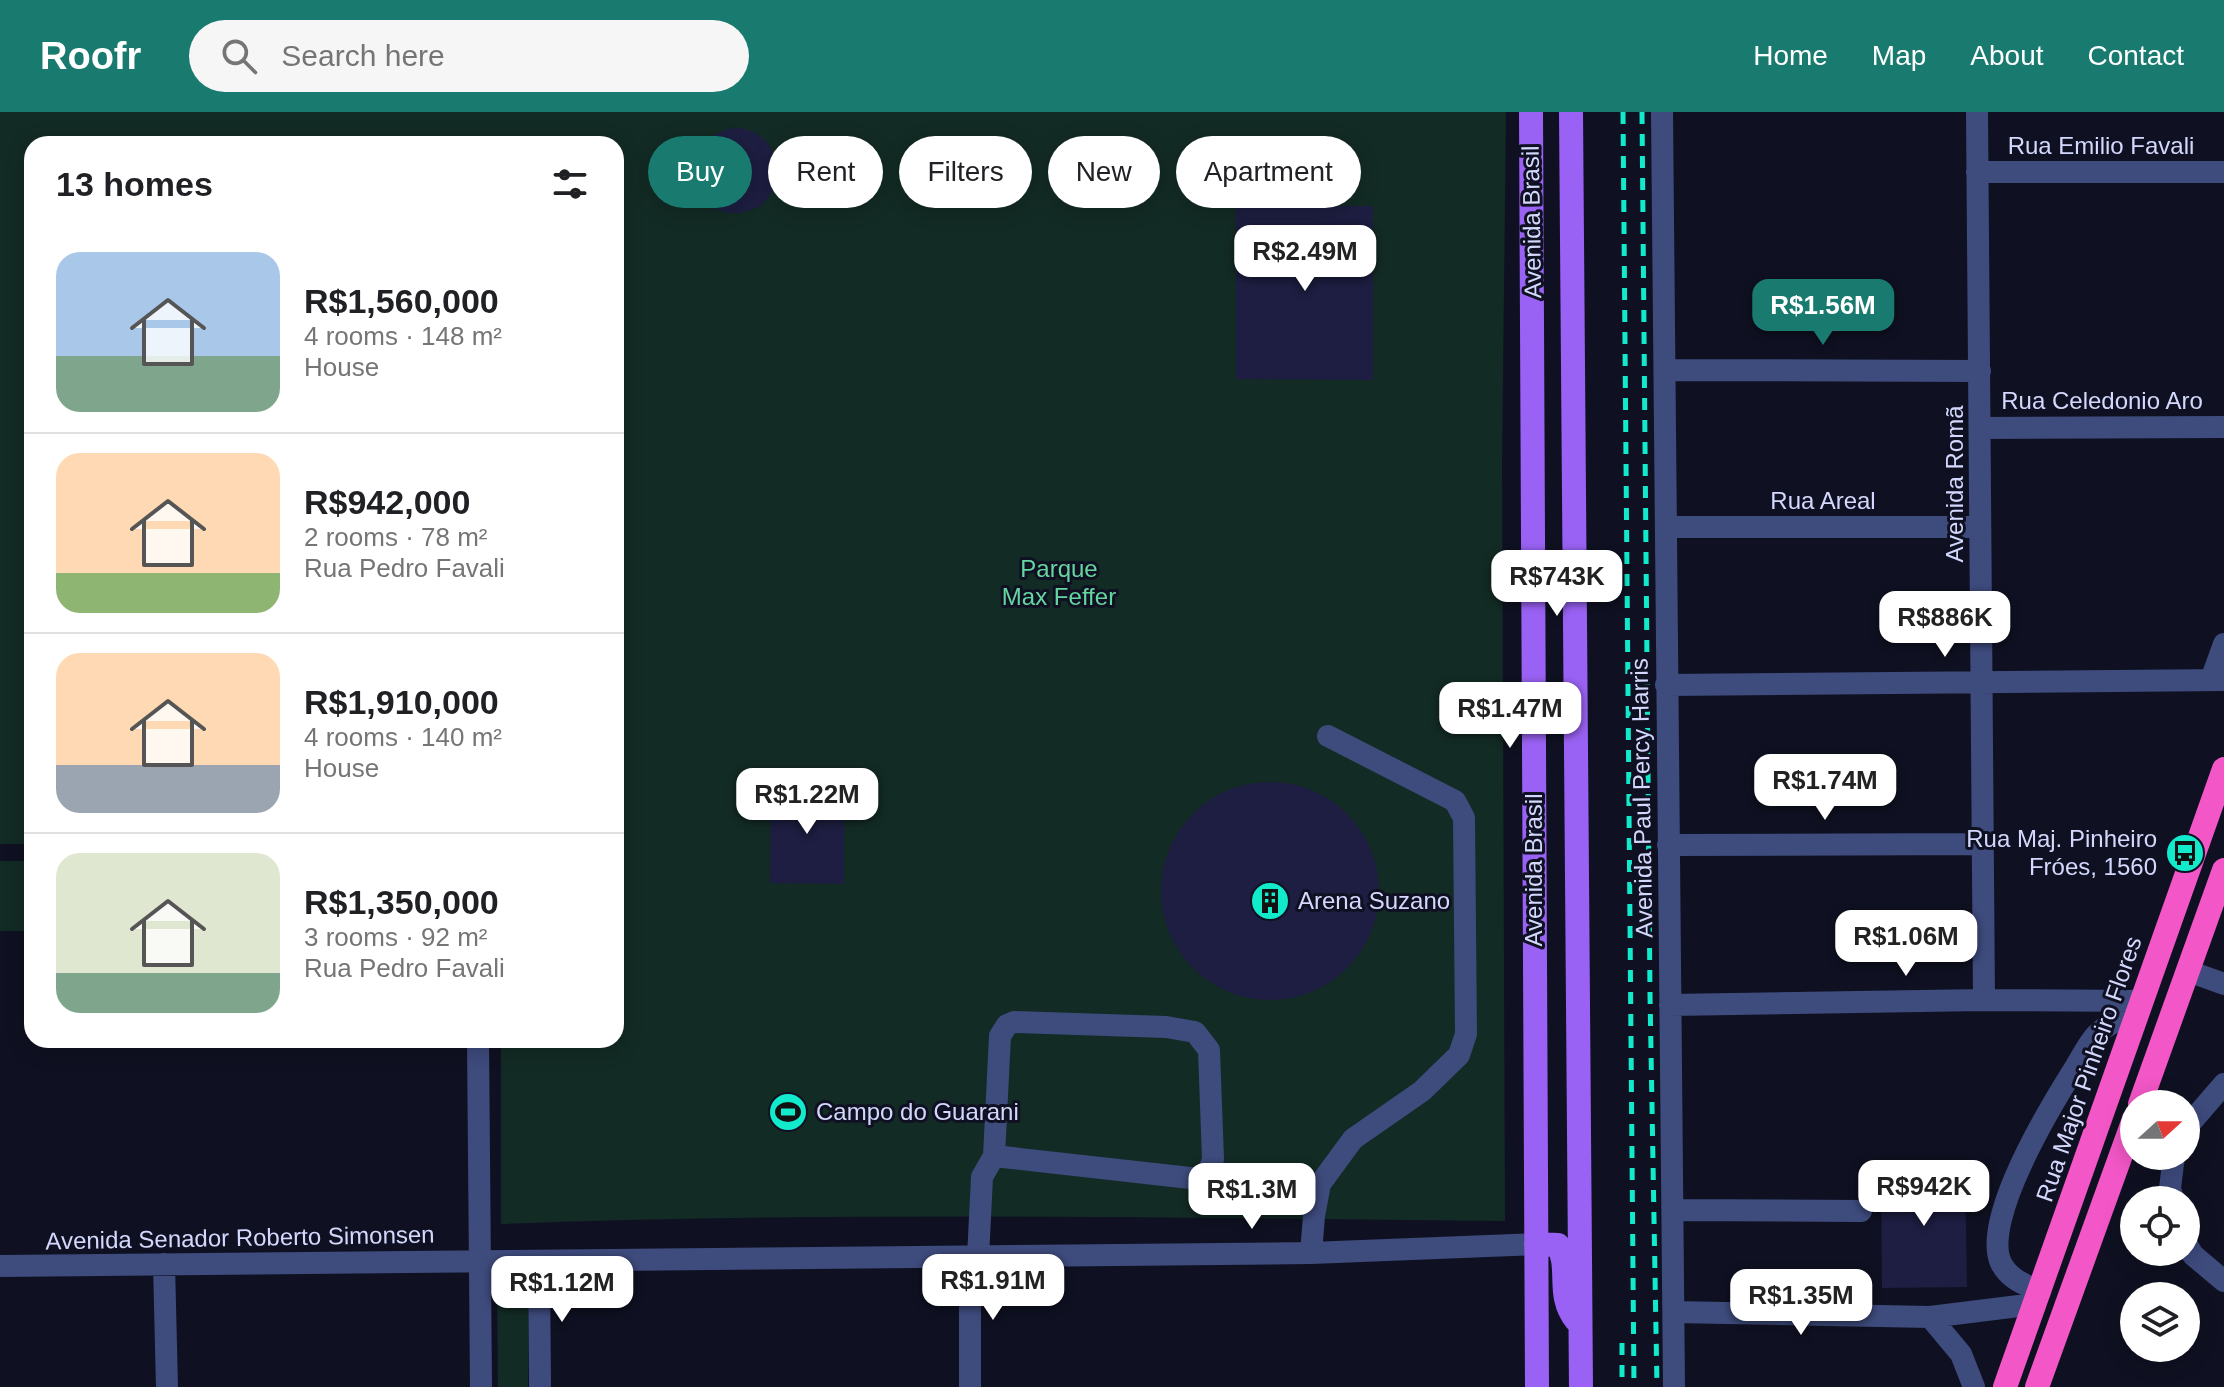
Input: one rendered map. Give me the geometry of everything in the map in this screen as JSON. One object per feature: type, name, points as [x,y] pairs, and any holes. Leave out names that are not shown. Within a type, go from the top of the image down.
[{"type":"highway","name":"Rua Major Pinheiro Flores","points":[[2005,1387],[2224,769]]},
{"type":"highway","points":[[2145,1090],[2224,870]]},
{"type":"highway","points":[[2037,1387],[2120,1158]]},
{"type":"main road","name":"Avenida Brasil","points":[[1531,112],[1537,1387]]},
{"type":"main road","name":"Avenida Brasil","points":[[1571,112],[1581,1387]]},
{"type":"main road","points":[[1533,602],[1537,616],[1548,627],[1562,625],[1574,612]]},
{"type":"main road","points":[[1533,659],[1539,649],[1552,642],[1565,648],[1574,664]]},
{"type":"main road","points":[[1536,1244],[1558,1245],[1567,1306],[1580,1325]]},
{"type":"street","name":"Avenida Paul Percy Harris","points":[[1662,112],[1674,1387]]},
{"type":"street","name":"Avenida Romã","points":[[1977,112],[1984,1000]]},
{"type":"street","name":"Rua Emilio Favali","points":[[1977,172],[2224,172]]},
{"type":"street","points":[[1665,370],[1980,371]]},
{"type":"street","name":"Rua Celedonio Aro","points":[[1981,428],[2224,427]]},
{"type":"street","name":"Rua Areal","points":[[1667,527],[1980,527]]},
{"type":"street","points":[[1666,685],[2217,680],[2224,644]]},
{"type":"street","points":[[1311,1253],[1320,1184],[1353,1139],[1422,1091],[1459,1055],[1466,1034],[1464,818],[1455,801],[1328,736]]},
{"type":"street","points":[[1668,845],[1983,844]]},
{"type":"street","points":[[2188,971],[2224,984]]},
{"type":"street","points":[[1670,1005],[1984,1000],[2140,1006]]},
{"type":"street","points":[[2038,1298],[2010,1277],[2001,1262],[1997,1247],[2003,1214],[2033,1135],[2094,1037],[2140,1006]]},
{"type":"street","points":[[970,1387],[974,1258],[982,1177],[994,1156],[1000,1036],[1007,1025],[1014,1022],[1166,1027],[1195,1032],[1209,1050],[1213,1159],[1210,1169],[1199,1179],[994,1156]]},
{"type":"street","points":[[478,1048],[481,1387]]},
{"type":"street","points":[[2200,1112],[2224,1084]]},
{"type":"street","points":[[1673,1210],[1861,1211]]},
{"type":"street","name":"Avenida Senador Roberto Simonsen","points":[[0,1266],[691,1257],[974,1258],[1311,1253],[1536,1244]]},
{"type":"street","points":[[539,1261],[540,1387]]},
{"type":"street","points":[[2200,1261],[2224,1281]]},
{"type":"street","points":[[164,1264],[167,1387]]},
{"type":"street","points":[[1674,1312],[1930,1317],[2038,1298]]},
{"type":"street","points":[[1930,1317],[1961,1354],[1974,1387]]},
{"type":"green space","name":"Parque Max Feffer","points":[[0,112],[1506,112],[1502,464],[1505,1221],[877,1217],[501,1224],[501,1048],[624,1048],[624,136],[24,136],[24,844],[0,844]]},
{"type":"green space","points":[[0,861],[24,861],[24,931],[0,931]]},
{"type":"green space","points":[[497,1279],[528,1280],[528,1387],[498,1387]]},
{"type":"building","points":[[742,128],[756,133],[768,144],[768,198],[761,206],[741,213],[727,213],[715,208],[752,208],[752,136],[714,136],[727,129]]},
{"type":"building","points":[[1373,206],[1373,380],[1236,379],[1236,208]]},
{"type":"building","name":"Arena Suzano","points":[[1270,782],[1312,790],[1331,800],[1347,814],[1361,830],[1371,849],[1379,891],[1371,933],[1361,952],[1347,968],[1331,982],[1312,992],[1270,1000],[1228,992],[1209,982],[1193,968],[1179,952],[1169,933],[1161,891],[1169,849],[1179,830],[1193,814],[1209,800],[1228,790]]},
{"type":"building","points":[[771,787],[844,788],[844,884],[770,883]]},
{"type":"building","points":[[1965,1168],[1967,1287],[1882,1288],[1881,1169]]},
{"type":"railway","points":[[1623,112],[1634,1387]]},
{"type":"railway","points":[[1642,112],[1657,1387]]},
{"type":"railway","points":[[1622,1343],[1622,1387]]},
{"type":"place","name":"Rua Maj. Pinheiro Fróes, 1560","points":[[2185,853]]},
{"type":"place","name":"Arena Suzano","points":[[1270,901]]},
{"type":"place","name":"Campo do Guarani","points":[[788,1112]]}]
